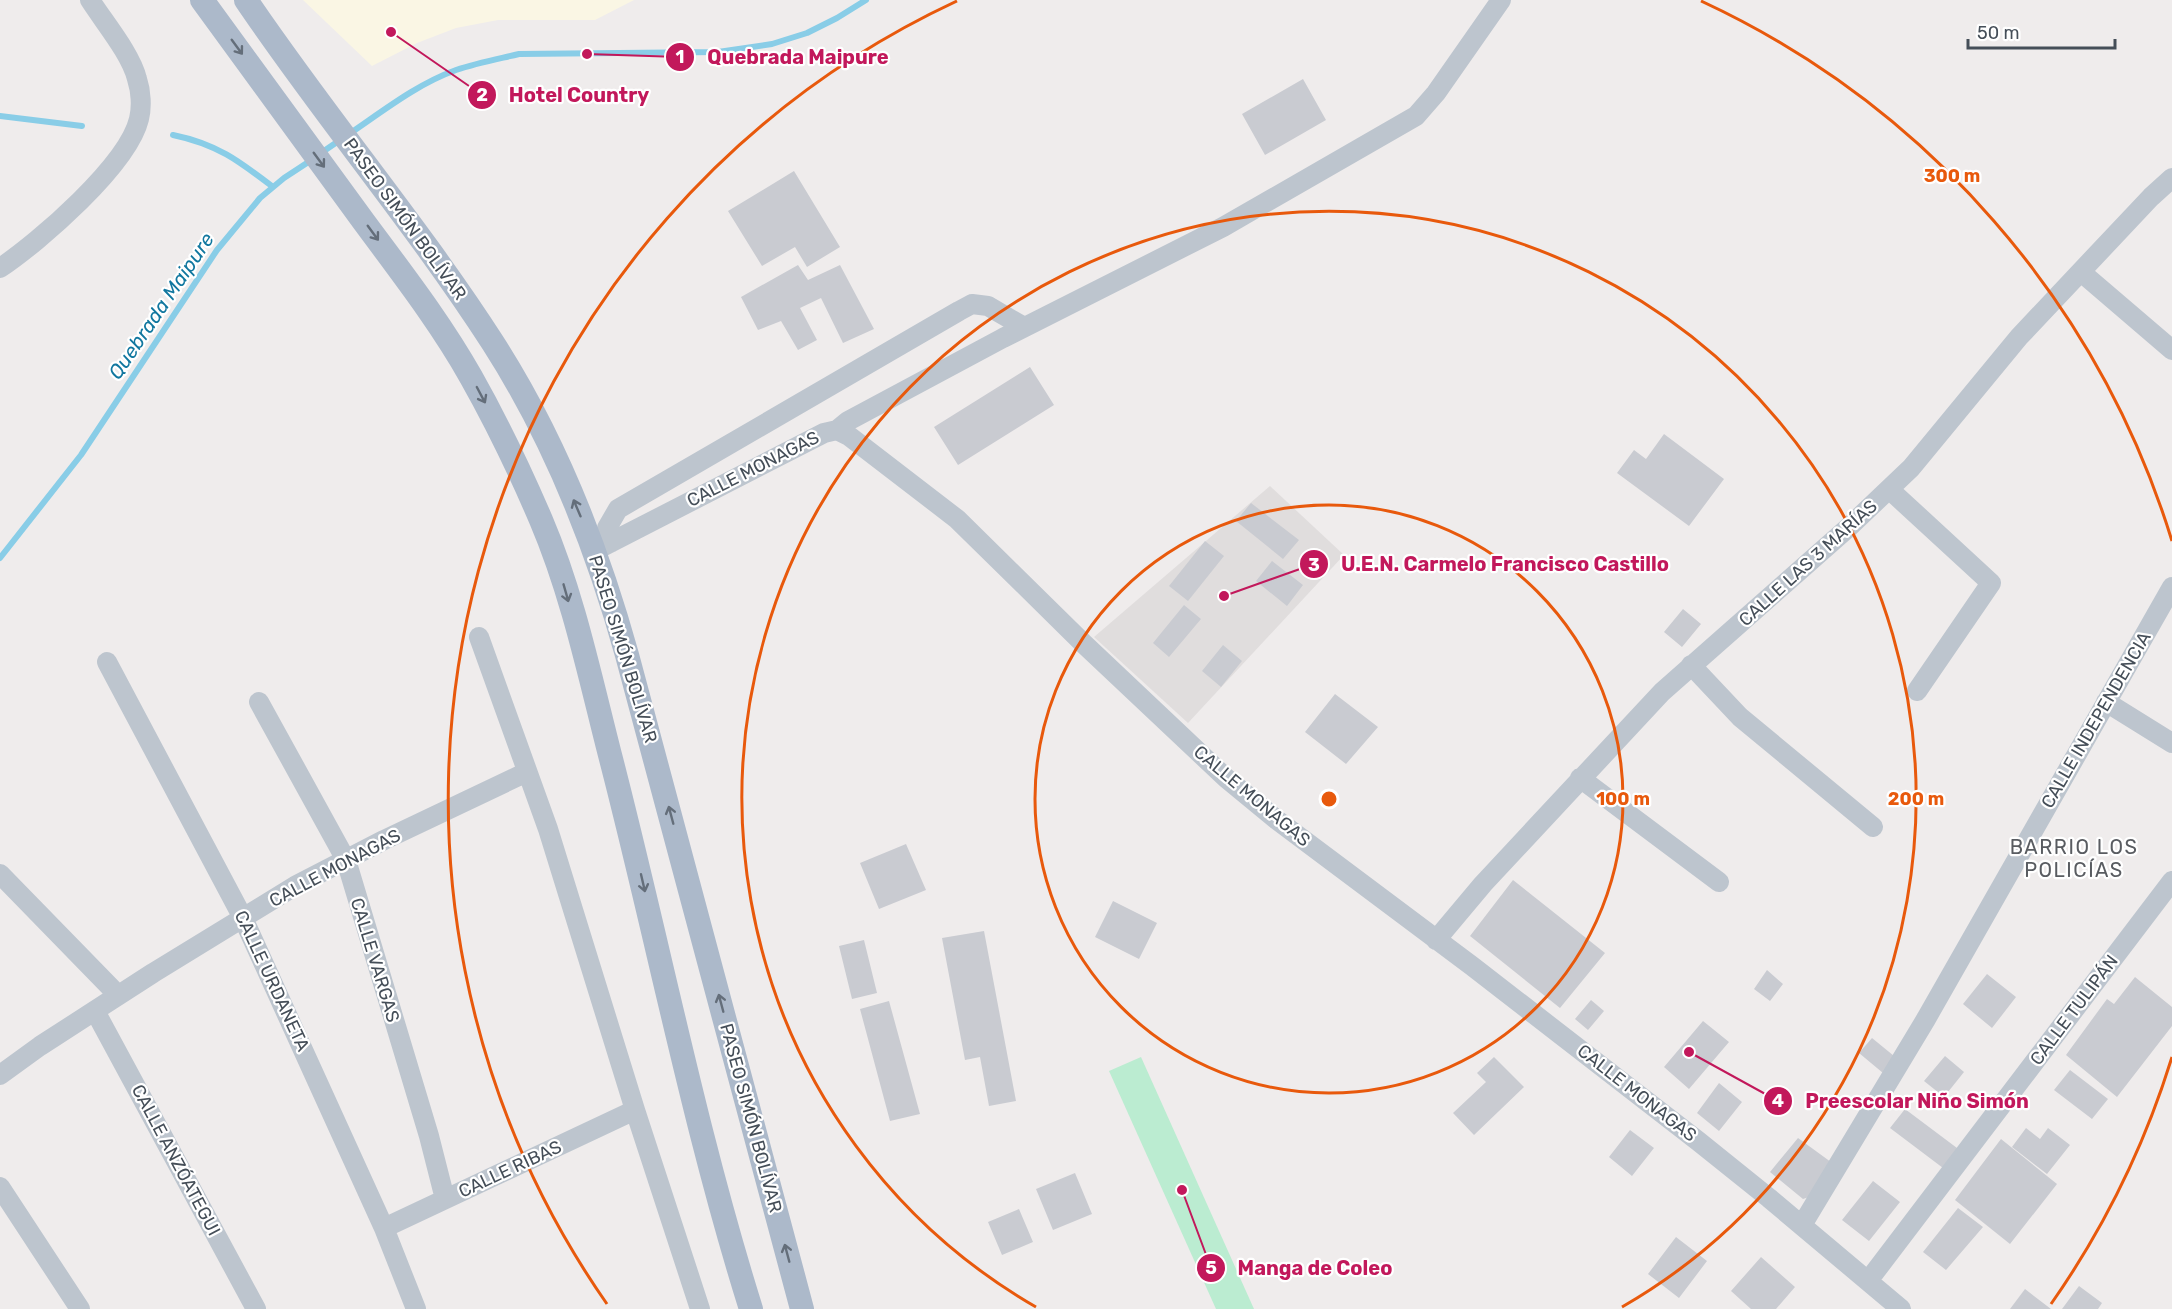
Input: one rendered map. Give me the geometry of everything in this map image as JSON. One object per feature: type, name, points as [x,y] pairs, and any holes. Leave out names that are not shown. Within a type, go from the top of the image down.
[{"type":"main road","name":"PASEO SIMÓN BOLÍVAR","points":[[202,0],[428,309],[470,375],[516,464],[543,524],[587,665],[639,864],[712,1175],[751,1309]]},
{"type":"main road","name":"PASEO SIMÓN BOLÍVAR","points":[[246,0],[471,310],[516,381],[603,546],[613,605],[802,1309]]},
{"type":"street","points":[[0,268],[29,246],[111,169],[128,144],[139,119],[140,93],[133,67],[90,0]]},
{"type":"street","points":[[837,430],[848,420],[1024,327],[1223,227],[1416,116],[1436,93],[1501,0]]},
{"type":"street","name":"CALLE LAS 3 MARÍAS","points":[[1436,940],[1483,884],[1662,692],[1890,490],[1929,448],[2019,337],[2151,196],[2172,178]]},
{"type":"street","points":[[2081,272],[2172,350]]},
{"type":"street","points":[[603,546],[607,528],[618,510],[972,304],[988,306],[1024,327]]},
{"type":"street","name":"CALLE MONAGAS","points":[[603,546],[824,433],[837,430],[849,436],[957,519],[1084,644],[1226,778],[1286,827],[1634,1091],[1802,1225],[1901,1309]]},
{"type":"street","points":[[1890,490],[1991,583],[1917,691]]},
{"type":"street","name":"CALLE INDEPENDENCIA","points":[[1802,1225],[1926,1019],[2172,587]]},
{"type":"street","points":[[479,637],[548,830],[700,1309]]},
{"type":"street","name":"CALLE URDANETA","points":[[107,662],[243,918],[384,1228],[416,1309]]},
{"type":"street","points":[[1691,665],[1747,723],[1873,827]]},
{"type":"street","name":"CALLE VARGAS","points":[[259,702],[346,860],[446,1199]]},
{"type":"street","points":[[2106,702],[2172,743]]},
{"type":"street","name":"CALLE MONAGAS","points":[[0,1075],[118,995],[295,886],[527,772]]},
{"type":"street","points":[[1580,778],[1719,882]]},
{"type":"street","points":[[0,874],[118,995]]},
{"type":"street","name":"CALLE TULIPÁN","points":[[1868,1281],[2172,881]]},
{"type":"street","name":"CALLE ANZÓATEGUI","points":[[95,1011],[256,1309]]},
{"type":"street","name":"CALLE RIBAS","points":[[384,1228],[635,1110]]},
{"type":"street","points":[[0,1187],[80,1309]]},
{"type":"shaded area","points":[[303,0],[634,0],[595,20],[498,20],[456,28],[417,43],[372,66]]},
{"type":"shaded area","points":[[1270,486],[1344,555],[1188,723],[1094,637]]},
{"type":"green space","points":[[1141,1057],[1254,1309],[1216,1309],[1109,1071]]},
{"type":"building","points":[[1303,79],[1326,120],[1265,155],[1242,114]]},
{"type":"building","points":[[794,171],[840,247],[807,267],[795,247],[762,266],[728,211]]},
{"type":"building","points":[[798,265],[808,280],[840,265],[874,329],[843,343],[821,298],[800,308],[817,340],[798,350],[781,321],[758,330],[741,297]]},
{"type":"building","points":[[1030,367],[1054,405],[958,465],[934,427]]},
{"type":"building","points":[[1664,434],[1724,479],[1689,526],[1617,473],[1634,450],[1646,459]]},
{"type":"building","points":[[1251,503],[1299,540],[1283,559],[1236,521]]},
{"type":"building","points":[[1205,541],[1224,556],[1188,601],[1169,586]]},
{"type":"building","points":[[1272,561],[1303,585],[1287,606],[1256,581]]},
{"type":"building","points":[[1184,605],[1201,619],[1169,657],[1153,643]]},
{"type":"building","points":[[1683,609],[1701,624],[1682,647],[1664,632]]},
{"type":"building","points":[[1223,645],[1242,661],[1221,687],[1202,671]]},
{"type":"building","points":[[1335,694],[1378,727],[1346,764],[1305,732]]},
{"type":"building","points":[[906,844],[926,890],[879,909],[860,863]]},
{"type":"building","points":[[1513,880],[1605,953],[1560,1008],[1470,936]]},
{"type":"building","points":[[1113,901],[1157,923],[1139,959],[1095,937]]},
{"type":"building","points":[[984,931],[1016,1101],[989,1106],[980,1057],[965,1060],[942,938]]},
{"type":"building","points":[[864,940],[877,993],[852,999],[839,946]]},
{"type":"building","points":[[1767,970],[1783,984],[1770,1001],[1754,989]]},
{"type":"building","points":[[1987,974],[2016,997],[1992,1028],[1963,1004]]},
{"type":"building","points":[[2135,977],[2172,1007],[2172,1026],[2117,1097],[2066,1055],[2107,999],[2114,1004]]},
{"type":"building","points":[[1591,1000],[1604,1011],[1588,1030],[1575,1019]]},
{"type":"building","points":[[889,1001],[920,1114],[890,1121],[860,1009]]},
{"type":"building","points":[[1703,1021],[1729,1042],[1689,1089],[1664,1067]]},
{"type":"building","points":[[1872,1038],[1894,1056],[1883,1073],[1859,1053]]},
{"type":"building","points":[[1945,1056],[1964,1072],[1944,1097],[1924,1081]]},
{"type":"building","points":[[1494,1057],[1524,1087],[1474,1135],[1453,1113],[1486,1082],[1477,1073]]},
{"type":"building","points":[[2070,1070],[2108,1099],[2092,1119],[2054,1090]]},
{"type":"building","points":[[1719,1083],[1742,1102],[1719,1131],[1697,1113]]},
{"type":"building","points":[[1905,1109],[1961,1151],[1947,1171],[1890,1128]]},
{"type":"building","points":[[2026,1128],[2040,1139],[2048,1128],[2070,1145],[2047,1174],[2012,1147]]},
{"type":"building","points":[[1630,1130],[1654,1148],[1632,1176],[1609,1157]]},
{"type":"building","points":[[1798,1138],[1835,1165],[1818,1194],[1803,1199],[1770,1172]]},
{"type":"building","points":[[2001,1139],[2057,1184],[2010,1244],[1955,1200]]},
{"type":"building","points":[[1075,1173],[1092,1214],[1053,1230],[1036,1189]]},
{"type":"building","points":[[1873,1181],[1900,1202],[1869,1241],[1842,1220]]},
{"type":"building","points":[[1958,1208],[1983,1227],[1946,1270],[1923,1252]]},
{"type":"building","points":[[1019,1209],[1033,1242],[1002,1255],[988,1222]]},
{"type":"building","points":[[1676,1237],[1707,1261],[1679,1298],[1648,1274]]},
{"type":"building","points":[[1761,1257],[1795,1287],[1776,1309],[1751,1309],[1731,1291]]},
{"type":"building","points":[[2079,1286],[2102,1303],[2098,1309],[2062,1309]]},
{"type":"building","points":[[2025,1289],[2051,1309],[2010,1309]]},
{"type":"waterway","name":"Quebrada Maipure","points":[[349,134],[428,83],[456,70],[480,63],[519,54],[718,52],[772,44],[807,33],[866,0]]},
{"type":"waterway","points":[[0,116],[82,126]]},
{"type":"waterway","points":[[173,135],[202,143],[227,155],[273,187]]},
{"type":"waterway","name":"Quebrada Maipure","points":[[321,153],[340,140]]},
{"type":"waterway","name":"Quebrada Maipure","points":[[0,558],[81,455],[217,250],[260,198],[284,178],[313,159]]},
{"type":"place","name":"Hotel Country","points":[[391,32]]},
{"type":"place","name":"Quebrada Maipure","points":[[587,54]]},
{"type":"place","name":"U.E.N. Carmelo Francisco Castillo","points":[[1224,596]]},
{"type":"place","name":"Preescolar Niño Simón","points":[[1689,1052]]},
{"type":"place","name":"Manga de Coleo","points":[[1182,1190]]},
{"type":"district","name":"BARRIO LOS POLICÍAS","points":[[2074,858]]}]
